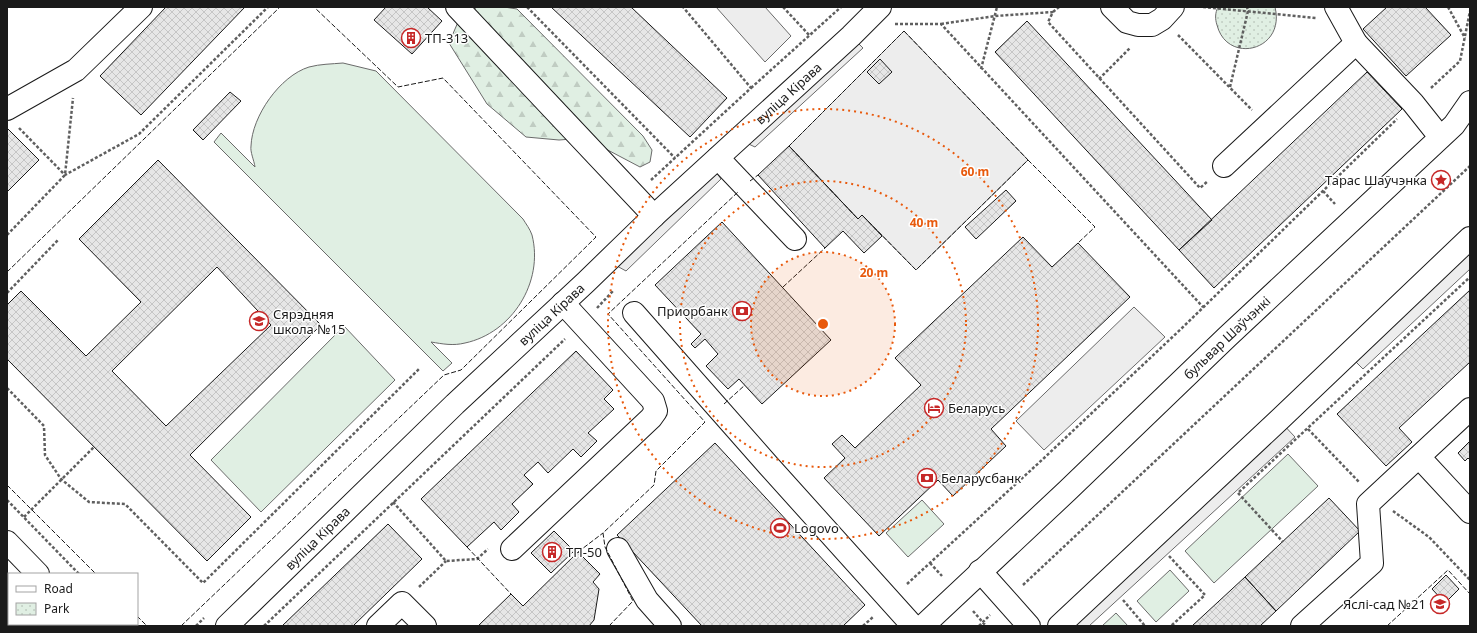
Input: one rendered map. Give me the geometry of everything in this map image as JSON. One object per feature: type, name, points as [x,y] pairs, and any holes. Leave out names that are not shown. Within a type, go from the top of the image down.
[{"type":"main road","points":[[12,117],[76,70],[141,7]]},
{"type":"main road","points":[[458,7],[654,216]]},
{"type":"main road","points":[[1112,7],[1127,22],[1138,25],[1162,17]]},
{"type":"main road","points":[[1340,14],[1356,43],[1413,104],[1440,137]]},
{"type":"main road","name":"вуліца Кірава","points":[[227,626],[454,404],[654,216],[851,36],[886,16]]},
{"type":"main road","points":[[1224,166],[1356,43]]},
{"type":"main road","name":"бульвар Шаўчэнкі","points":[[923,626],[1067,491],[1243,321],[1454,125],[1470,102]]},
{"type":"main road","points":[[718,158],[795,239]]},
{"type":"main road","points":[[1059,626],[1279,420],[1470,238]]},
{"type":"main road","points":[[503,546],[651,418],[656,411],[653,401],[563,303]]},
{"type":"main road","points":[[634,313],[768,465],[914,626]]},
{"type":"main road","points":[[1302,626],[1372,563],[1368,504],[1470,409]]},
{"type":"main road","points":[[1419,457],[1470,512]]},
{"type":"main road","points":[[7,542],[37,573]]},
{"type":"main road","points":[[618,549],[647,600],[670,626]]},
{"type":"main road","points":[[980,571],[1029,626]]},
{"type":"main road","points":[[378,626],[402,603],[425,626]]},
{"type":"path","points":[[7,235],[65,175],[139,134],[268,7]]},
{"type":"path","points":[[527,7],[675,158]]},
{"type":"path","points":[[683,7],[750,88]]},
{"type":"path","points":[[783,7],[810,36]]},
{"type":"path","points":[[649,182],[750,88],[841,7]]},
{"type":"path","points":[[981,69],[997,7]]},
{"type":"path","points":[[1059,7],[1053,12],[1048,22],[1200,188],[1224,166]]},
{"type":"path","points":[[1203,7],[1248,11],[1340,14]]},
{"type":"path","points":[[1230,88],[1248,11],[1246,7]]},
{"type":"path","points":[[1448,7],[1465,38]]},
{"type":"path","points":[[863,626],[1043,459],[1413,104],[1460,61],[1470,11]]},
{"type":"path","points":[[886,16],[941,24],[995,16],[1053,12]]},
{"type":"path","points":[[1099,79],[1162,17],[1230,88],[1268,125]]},
{"type":"path","points":[[941,24],[1202,308]]},
{"type":"path","points":[[65,175],[76,70]]},
{"type":"path","points":[[12,117],[65,175]]},
{"type":"path","points":[[979,626],[1470,166]]},
{"type":"path","points":[[7,293],[58,240]]},
{"type":"path","points":[[1232,498],[1470,277]]},
{"type":"path","points":[[264,626],[582,324],[618,286]]},
{"type":"path","points":[[7,388],[44,426],[45,455],[61,479],[89,502],[125,504],[202,582],[420,368]]},
{"type":"path","points":[[24,517],[94,447]]},
{"type":"path","points":[[1238,493],[1283,542]]},
{"type":"path","points":[[7,500],[78,573]]},
{"type":"path","points":[[393,502],[446,561]]},
{"type":"path","points":[[402,603],[446,561],[477,559],[503,546]]},
{"type":"path","points":[[1164,561],[1175,551]]},
{"type":"path","points":[[1169,556],[1205,595],[1171,626]]},
{"type":"path","points":[[1128,596],[1123,600],[1145,626]]},
{"type":"green space","points":[[477,7],[504,7],[517,9],[643,136],[652,150],[650,162],[640,167],[585,138],[559,140],[526,137],[487,104],[449,43],[458,22]]},
{"type":"green space","points":[[1218,7],[1275,7],[1276,22],[1272,34],[1264,43],[1254,48],[1243,48],[1232,45],[1223,38],[1217,25],[1216,12]]},
{"type":"green space","points":[[343,63],[376,71],[523,219],[532,235],[534,253],[533,270],[521,303],[510,317],[497,329],[482,337],[465,343],[456,344],[431,342],[452,363],[443,371],[214,142],[221,133],[255,167],[251,148],[256,122],[262,110],[278,88],[298,72],[309,67]]},
{"type":"green space","points":[[344,326],[395,380],[261,512],[211,460]]},
{"type":"green space","points":[[1288,454],[1318,486],[1214,583],[1185,551]]},
{"type":"green space","points":[[922,500],[944,524],[908,557],[886,533]]},
{"type":"green space","points":[[1170,570],[1189,591],[1156,622],[1137,601]]},
{"type":"green space","points":[[1116,613],[1128,626],[1102,626]]},
{"type":"shaded area","points":[[716,7],[765,7],[791,36],[765,62]]},
{"type":"shaded area","points":[[904,31],[1028,160],[916,270],[862,215],[858,219],[789,146]]},
{"type":"shaded area","points":[[851,36],[863,48],[755,147],[738,139]]},
{"type":"shaded area","points":[[711,164],[721,179],[626,271],[608,261]]},
{"type":"shaded area","points":[[1470,238],[1470,269],[1363,369],[1348,354]]},
{"type":"shaded area","points":[[1134,307],[1165,337],[1044,450],[1016,421]]},
{"type":"shaded area","points":[[1279,420],[1295,437],[1089,626],[1073,626]]},
{"type":"building","points":[[166,7],[245,7],[141,115],[100,76]]},
{"type":"building","name":"ТП-313","points":[[386,7],[427,7],[442,21],[412,54],[374,20]]},
{"type":"building","points":[[551,7],[631,7],[727,98],[690,137]]},
{"type":"building","points":[[1387,7],[1425,7],[1451,35],[1406,76],[1363,29]]},
{"type":"building","points":[[1027,21],[1212,220],[1179,250],[995,52]]},
{"type":"building","points":[[880,59],[892,72],[879,84],[867,72]]},
{"type":"building","points":[[1367,72],[1402,109],[1214,288],[1179,250]]},
{"type":"building","points":[[230,92],[241,101],[203,140],[193,130]]},
{"type":"building","points":[[7,128],[39,160],[7,192]]},
{"type":"building","points":[[789,146],[858,219],[862,215],[882,236],[864,253],[843,231],[825,248],[758,175]]},
{"type":"building","points":[[158,160],[321,325],[190,455],[251,517],[207,561],[7,359],[7,305],[21,291],[86,356],[141,302],[79,239]],"holes":[[[217,267],[271,325],[166,426],[112,371]]]},
{"type":"building","points":[[1006,190],[1016,201],[976,239],[965,227]]},
{"type":"building","name":"Приорбанк","points":[[722,222],[831,340],[762,404],[739,379],[728,389],[706,366],[718,354],[705,339],[695,348],[691,344],[701,334],[655,285]]},
{"type":"building","points":[[1023,237],[1052,267],[1078,243],[1130,297],[991,429],[1006,446],[953,496],[938,480],[879,536],[824,478],[845,458],[832,444],[842,435],[855,448],[921,385],[895,358]]},
{"type":"building","points":[[1470,290],[1470,362],[1399,428],[1412,442],[1386,466],[1337,414]]},
{"type":"building","points":[[576,351],[613,390],[604,399],[614,409],[588,433],[597,441],[581,457],[573,449],[548,473],[538,462],[524,475],[533,484],[512,504],[519,512],[501,530],[494,522],[467,547],[421,499]]},
{"type":"building","points":[[1470,441],[1470,460],[1468,458],[1465,461],[1458,453]]},
{"type":"building","points":[[715,443],[865,605],[843,626],[702,626],[617,535]]},
{"type":"building","points":[[1329,498],[1360,531],[1276,611],[1245,577]]},
{"type":"building","points":[[388,524],[422,559],[353,626],[282,626]]},
{"type":"building","name":"ТП-50","points":[[554,531],[574,551],[551,573],[531,553]]},
{"type":"building","points":[[578,552],[600,574],[593,582],[599,589],[594,620],[589,626],[478,626],[511,594],[523,606]]},
{"type":"building","points":[[1446,575],[1459,589],[1445,603],[1432,589]]},
{"type":"building","points":[[1245,577],[1276,611],[1260,626],[1192,626]]},
{"type":"fence","points":[[7,272],[280,7]]},
{"type":"fence","points":[[181,626],[444,375],[461,370],[596,237],[443,78],[398,87],[314,7]]},
{"type":"fence","points":[[904,31],[1028,160],[916,270],[862,215],[858,219],[789,146],[904,31]]},
{"type":"fence","points":[[1028,160],[1095,227],[1078,243]]},
{"type":"fence","points":[[750,181],[758,175]]},
{"type":"fence","points":[[609,626],[633,601],[605,547],[603,533],[654,485],[656,471],[705,422],[608,314],[738,192]]},
{"type":"fence","points":[[783,287],[825,248]]},
{"type":"fence","points":[[724,404],[745,385]]},
{"type":"fence","points":[[7,485],[95,573]]},
{"type":"fence","points":[[578,552],[603,533]]},
{"type":"fence","points":[[467,547],[511,594]]},
{"type":"fence","points":[[1387,626],[1448,570],[1470,594]]},
{"type":"fence","points":[[138,617],[147,626]]},
{"type":"place","name":"ТП-313","points":[[411,38]]},
{"type":"place","name":"Тарас Шаўчэнка","points":[[1441,180]]},
{"type":"place","name":"Приорбанк","points":[[742,311]]},
{"type":"place","name":"Сярэдняя школа №15","points":[[259,321]]},
{"type":"place","name":"Беларусь","points":[[934,408]]},
{"type":"place","name":"Беларусбанк","points":[[927,478]]},
{"type":"place","name":"Logovo","points":[[780,528]]},
{"type":"place","name":"ТП-50","points":[[552,552]]},
{"type":"place","name":"Яслі-сад №21","points":[[1440,604]]}]
